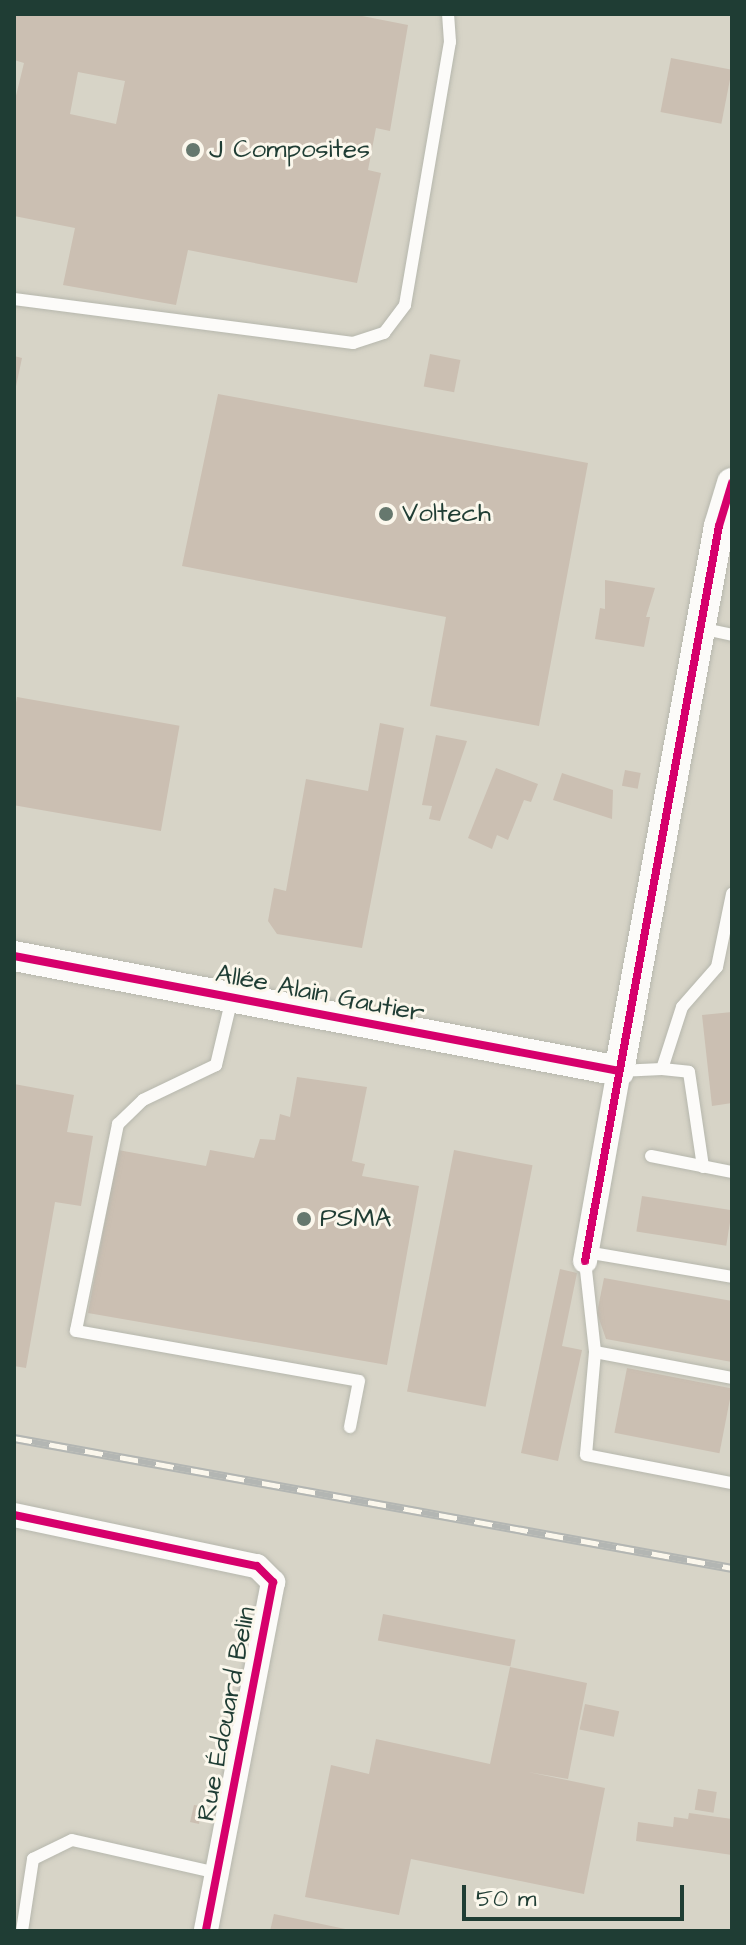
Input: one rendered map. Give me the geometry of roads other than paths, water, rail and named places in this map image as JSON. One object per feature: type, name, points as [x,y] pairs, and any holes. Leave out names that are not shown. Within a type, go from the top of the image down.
[{"type":"street","points":[[585,1256],[700,628],[732,483]]},
{"type":"street","name":"Allée Alain Gautier","points":[[14,956],[619,1071]]},
{"type":"street","name":"Rue Édouard Belin","points":[[14,1515],[257,1566],[273,1582],[206,1931]]},
{"type":"lane","points":[[14,299],[353,343],[384,333],[405,305],[450,42],[448,14]]},
{"type":"lane","points":[[700,628],[732,635]]},
{"type":"lane","points":[[662,1069],[682,1007],[717,967],[732,894]]},
{"type":"lane","points":[[232,998],[216,1065],[143,1100],[118,1124],[76,1331],[359,1381],[350,1427]]},
{"type":"lane","points":[[619,1071],[662,1069],[689,1072],[703,1167]]},
{"type":"lane","points":[[651,1156],[732,1172]]},
{"type":"lane","points":[[732,1277],[585,1256],[595,1352],[586,1455],[732,1483]]},
{"type":"lane","points":[[595,1352],[732,1378]]},
{"type":"lane","points":[[22,1931],[33,1859],[72,1840],[217,1873]]},
{"type":"railway","points":[[14,1438],[732,1568]]},
{"type":"place","name":"J Composites","points":[[193,150]]},
{"type":"place","name":"Voltech","points":[[386,514]]},
{"type":"place","name":"PSMA","points":[[304,1219]]}]
